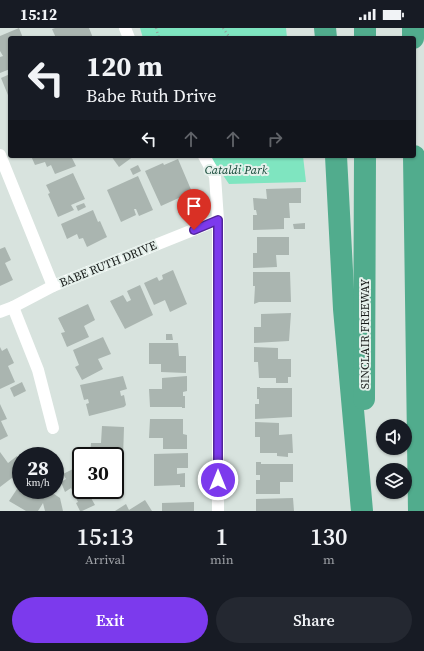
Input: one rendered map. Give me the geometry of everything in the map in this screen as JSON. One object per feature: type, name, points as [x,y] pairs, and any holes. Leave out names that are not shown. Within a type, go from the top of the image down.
[{"type":"highway","points":[[336,158],[344,309],[363,511]]},
{"type":"highway","name":"SINCLAIR FREEWAY","points":[[363,511],[365,158]]},
{"type":"highway","points":[[414,158],[422,457],[419,511]]},
{"type":"street","points":[[0,155],[53,286]]},
{"type":"street","points":[[205,158],[214,176],[218,220],[218,511]]},
{"type":"street","name":"BABE RUTH DRIVE","points":[[0,312],[13,307],[53,286],[218,220]]},
{"type":"street","points":[[13,307],[38,370],[53,428]]},
{"type":"green space","points":[[140,28],[286,28],[287,36],[142,36]]},
{"type":"green space","name":"Cataldi Park","points":[[211,158],[303,158],[306,182],[229,184]]},
{"type":"building","points":[[19,28],[22,36],[8,36],[8,70],[0,73],[0,57],[3,56],[0,51],[0,36]]},
{"type":"building","points":[[89,28],[92,36],[55,36],[52,29]]},
{"type":"building","points":[[8,75],[8,95],[1,78]]},
{"type":"building","points":[[32,158],[72,158],[76,166],[55,174],[51,165],[47,167],[45,162],[35,165]]},
{"type":"building","points":[[112,158],[131,158],[119,167]]},
{"type":"building","points":[[178,159],[192,192],[161,206],[145,171],[163,163],[164,165]]},
{"type":"building","points":[[138,165],[141,171],[133,175],[130,169]]},
{"type":"building","points":[[73,173],[85,199],[71,205],[74,210],[58,217],[48,194],[50,193],[46,185]]},
{"type":"building","points":[[138,176],[153,210],[139,216],[136,209],[134,209],[136,215],[121,222],[107,190]]},
{"type":"building","points":[[301,188],[301,203],[289,203],[290,218],[284,218],[284,229],[253,230],[253,215],[257,215],[256,210],[254,210],[253,198],[267,199],[266,189]]},
{"type":"building","points":[[84,203],[86,207],[78,211],[76,206]]},
{"type":"building","points":[[93,210],[107,237],[87,247],[83,238],[79,239],[77,234],[67,239],[61,224]]},
{"type":"building","points":[[305,223],[305,229],[294,229],[293,224]]},
{"type":"building","points":[[257,237],[289,237],[289,255],[276,255],[277,267],[253,268],[253,253],[257,253]]},
{"type":"building","points":[[5,247],[11,260],[5,263],[13,280],[0,286],[0,249]]},
{"type":"building","points":[[173,270],[187,304],[170,312],[165,300],[154,305],[144,283],[157,277],[159,281],[163,279],[162,275]]},
{"type":"building","points":[[253,272],[290,272],[291,302],[259,302],[254,304],[255,286],[253,286]]},
{"type":"building","points":[[140,285],[153,315],[125,329],[110,301],[123,295],[127,302],[131,300],[127,291]]},
{"type":"building","points":[[88,304],[95,320],[84,326],[89,337],[67,347],[61,333],[65,332],[58,318]]},
{"type":"building","points":[[291,313],[289,341],[254,343],[254,327],[261,327],[261,314]]},
{"type":"building","points":[[166,334],[172,334],[173,340],[166,340]]},
{"type":"building","points":[[103,337],[111,354],[98,359],[103,369],[82,380],[75,367],[79,365],[73,350]]},
{"type":"building","points":[[149,343],[178,343],[179,356],[186,356],[186,373],[161,372],[161,364],[149,364]]},
{"type":"building","points":[[0,347],[2,351],[7,348],[14,363],[8,366],[15,382],[0,389]]},
{"type":"building","points":[[254,347],[278,348],[278,359],[291,359],[291,377],[288,377],[288,383],[276,383],[276,378],[259,378],[258,362],[254,362]]},
{"type":"building","points":[[123,376],[127,389],[120,391],[121,396],[124,395],[126,405],[124,407],[89,416],[86,404],[89,403],[88,399],[84,400],[80,385]]},
{"type":"building","points":[[187,376],[187,391],[183,392],[183,396],[185,396],[185,408],[150,407],[149,389],[162,389],[162,378]]},
{"type":"building","points":[[22,382],[26,391],[14,397],[10,388]]},
{"type":"building","points":[[257,387],[292,388],[292,417],[255,419],[255,404],[259,404],[259,399],[257,399]]},
{"type":"building","points":[[0,404],[7,419],[1,421],[8,436],[0,440]]},
{"type":"building","points":[[150,419],[183,419],[183,434],[187,435],[187,449],[163,449],[163,438],[149,438]]},
{"type":"building","points":[[255,422],[279,423],[279,435],[292,434],[293,453],[288,453],[288,457],[277,456],[277,453],[260,453],[260,437],[255,437]]},
{"type":"building","points":[[102,426],[124,427],[123,447],[91,447],[91,443],[101,443]]},
{"type":"building","points":[[0,452],[8,463],[12,460],[12,478],[0,487]]},
{"type":"building","points":[[188,453],[188,468],[177,468],[177,474],[185,473],[185,487],[180,487],[180,485],[154,486],[154,454]]},
{"type":"building","points":[[256,462],[261,462],[261,464],[293,464],[293,482],[280,482],[280,494],[256,494],[256,480],[260,480],[260,475],[256,475]]},
{"type":"building","points":[[72,470],[72,490],[71,488],[65,492],[64,480],[66,479],[64,474]]},
{"type":"building","points":[[12,496],[12,499],[60,499],[63,511],[45,511],[43,503],[38,511],[26,511],[9,501]]},
{"type":"building","points":[[293,498],[294,511],[256,511],[256,499]]},
{"type":"building","points":[[76,499],[92,499],[95,505],[80,511],[76,503],[78,502]]},
{"type":"building","points":[[145,500],[152,511],[115,511],[126,504],[129,510]]},
{"type":"building","points":[[194,502],[194,511],[162,511],[162,503]]},
{"type":"route","points":[[194,230],[218,220],[218,480]]}]
